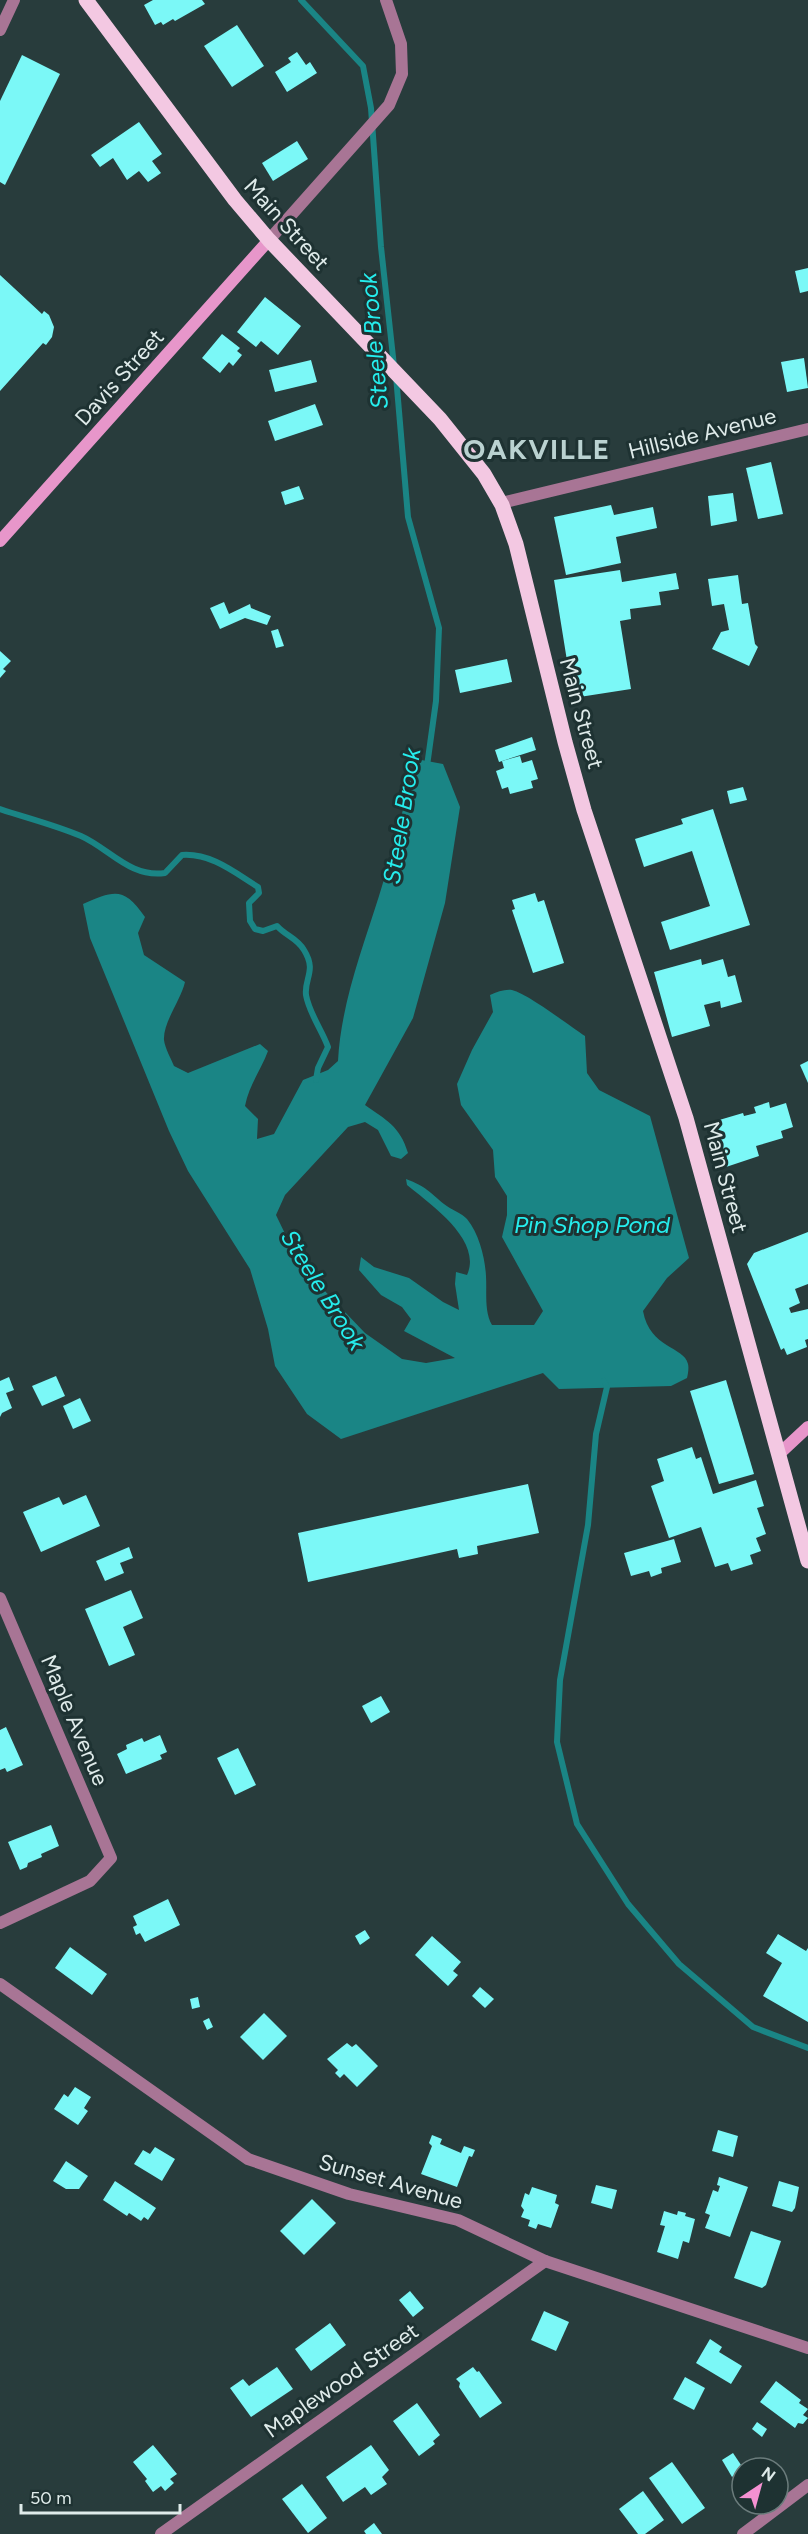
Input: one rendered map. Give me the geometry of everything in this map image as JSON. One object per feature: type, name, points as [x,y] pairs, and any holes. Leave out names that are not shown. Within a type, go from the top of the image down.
[{"type":"main road","name":"Main Street","points":[[86,0],[204,161],[269,240],[432,410],[477,463],[501,503],[516,544],[564,742],[584,810],[686,1118],[808,1561]]},
{"type":"main road","name":"Davis Street","points":[[1,538],[269,240]]},
{"type":"main road","points":[[779,1454],[808,1428]]},
{"type":"street","points":[[0,30],[14,0]]},
{"type":"street","points":[[269,240],[389,105],[402,74],[401,44],[386,0]]},
{"type":"street","name":"Hillside Avenue","points":[[501,503],[808,429]]},
{"type":"street","name":"Maple Avenue","points":[[0,1598],[111,1858],[90,1881],[0,1923]]},
{"type":"street","name":"Sunset Avenue","points":[[0,1984],[248,2159],[349,2194],[458,2220],[545,2261],[808,2348]]},
{"type":"street","name":"Maplewood Street","points":[[161,2534],[545,2261]]},
{"type":"street","points":[[743,2534],[808,2485]]},
{"type":"water","name":"Pin Shop Pond","points":[[416,759],[443,764],[460,807],[445,903],[413,1018],[365,1105],[396,1130],[408,1153],[401,1159],[391,1156],[378,1130],[365,1122],[348,1127],[285,1195],[276,1215],[290,1244],[308,1265],[321,1287],[365,1333],[402,1359],[426,1363],[455,1358],[404,1331],[411,1319],[402,1307],[381,1295],[359,1270],[361,1257],[374,1267],[409,1278],[443,1302],[459,1310],[455,1284],[456,1272],[467,1275],[470,1262],[468,1249],[452,1224],[407,1185],[406,1179],[423,1187],[465,1217],[471,1225],[481,1246],[486,1276],[487,1308],[492,1325],[534,1325],[543,1311],[502,1237],[507,1215],[507,1196],[495,1177],[493,1150],[461,1105],[457,1084],[493,1012],[490,995],[504,990],[520,993],[585,1036],[587,1073],[599,1090],[650,1116],[689,1258],[667,1278],[643,1311],[652,1333],[685,1358],[688,1371],[687,1378],[671,1386],[559,1389],[543,1373],[341,1439],[307,1414],[275,1366],[268,1329],[250,1269],[188,1171],[169,1131],[90,938],[83,904],[111,894],[125,896],[131,900],[145,917],[138,933],[144,955],[185,982],[164,1033],[167,1050],[174,1066],[188,1073],[260,1044],[268,1051],[249,1091],[245,1106],[258,1119],[257,1139],[274,1134],[303,1080],[328,1070],[338,1061],[348,998],[389,862]]},
{"type":"building","points":[[153,0],[202,0],[205,4],[175,21],[173,19],[163,25],[161,22],[155,25],[144,5]]},
{"type":"building","points":[[237,25],[264,66],[232,87],[204,46]]},
{"type":"building","points":[[297,52],[306,65],[310,62],[317,73],[287,92],[275,72],[291,62],[288,58]]},
{"type":"building","points":[[22,55],[60,74],[5,185],[0,182],[0,101]]},
{"type":"building","points":[[139,122],[162,154],[152,161],[161,173],[148,182],[139,171],[127,180],[113,158],[100,167],[91,155]]},
{"type":"building","points":[[297,141],[308,159],[273,181],[262,163]]},
{"type":"building","points":[[808,268],[808,291],[800,293],[795,271]]},
{"type":"building","points":[[0,275],[42,314],[44,311],[49,315],[54,327],[52,337],[46,345],[43,343],[0,391]]},
{"type":"building","points":[[265,297],[301,326],[278,355],[261,341],[256,347],[237,332]]},
{"type":"building","points":[[222,334],[240,348],[237,351],[242,355],[233,366],[229,362],[220,373],[202,358]]},
{"type":"building","points":[[804,358],[808,388],[787,392],[781,362]]},
{"type":"building","points":[[311,360],[317,382],[275,392],[269,370]]},
{"type":"building","points":[[315,404],[323,425],[275,441],[268,421]]},
{"type":"building","points":[[771,462],[783,514],[758,519],[746,468]]},
{"type":"building","points":[[299,486],[304,499],[285,505],[281,492]]},
{"type":"building","points":[[733,493],[737,521],[711,526],[708,496]]},
{"type":"building","points":[[611,505],[614,515],[653,507],[657,528],[616,537],[621,563],[566,575],[554,517]]},
{"type":"building","points":[[620,570],[622,582],[676,573],[679,589],[659,592],[661,605],[630,609],[631,619],[620,621],[631,689],[573,698],[554,580]]},
{"type":"building","points":[[738,575],[742,604],[748,603],[755,644],[758,647],[749,666],[712,649],[721,632],[729,630],[724,604],[712,606],[708,579]]},
{"type":"building","points":[[224,602],[229,614],[250,604],[251,608],[271,616],[267,625],[245,618],[220,629],[210,608]]},
{"type":"building","points":[[278,629],[284,646],[276,648],[271,631]]},
{"type":"building","points":[[0,651],[11,661],[3,669],[6,671],[0,678]]},
{"type":"building","points":[[507,659],[512,682],[460,693],[455,670]]},
{"type":"building","points":[[532,737],[536,750],[499,762],[495,750]]},
{"type":"building","points":[[520,756],[522,763],[532,760],[538,779],[531,781],[533,788],[510,794],[508,787],[502,789],[496,771],[504,768],[502,761]]},
{"type":"building","points":[[743,787],[747,800],[730,804],[727,791]]},
{"type":"building","points":[[713,809],[750,925],[670,950],[661,922],[710,906],[692,851],[644,867],[635,839],[683,824],[681,819]]},
{"type":"building","points":[[535,893],[538,902],[544,900],[564,963],[533,973],[512,910],[515,909],[512,900]]},
{"type":"building","points":[[701,959],[702,965],[723,959],[728,977],[735,975],[742,1002],[721,1008],[720,1001],[704,1005],[710,1026],[672,1037],[654,972]]},
{"type":"building","points":[[808,1061],[808,1083],[800,1065]]},
{"type":"building","points":[[769,1102],[770,1108],[786,1103],[793,1127],[781,1131],[783,1138],[756,1146],[759,1156],[723,1168],[709,1123],[743,1113],[744,1116],[756,1113],[754,1107]]},
{"type":"building","points":[[808,1232],[808,1284],[795,1289],[800,1303],[789,1308],[791,1313],[808,1309],[808,1339],[805,1340],[807,1347],[787,1355],[784,1348],[781,1350],[747,1264],[754,1253]]},
{"type":"building","points":[[56,1376],[65,1396],[42,1406],[32,1386]]},
{"type":"building","points":[[9,1377],[14,1390],[6,1393],[12,1408],[2,1413],[0,1417],[0,1381]]},
{"type":"building","points":[[726,1380],[754,1474],[719,1484],[690,1391]]},
{"type":"building","points":[[80,1398],[91,1421],[73,1429],[63,1406]]},
{"type":"building","points":[[692,1447],[696,1459],[701,1457],[713,1494],[756,1480],[764,1506],[757,1508],[766,1534],[756,1538],[761,1551],[750,1555],[753,1564],[731,1571],[728,1563],[715,1567],[701,1527],[669,1538],[651,1486],[664,1481],[657,1459]]},
{"type":"building","points":[[528,1484],[539,1533],[477,1546],[478,1554],[459,1558],[457,1549],[308,1582],[298,1533]]},
{"type":"building","points":[[86,1495],[100,1526],[41,1552],[23,1512],[59,1497],[63,1505]]},
{"type":"building","points":[[674,1539],[681,1562],[661,1568],[662,1573],[651,1577],[649,1571],[631,1576],[624,1553]]},
{"type":"building","points":[[129,1547],[133,1558],[120,1563],[124,1573],[105,1581],[96,1561]]},
{"type":"building","points":[[131,1590],[143,1618],[123,1627],[135,1655],[109,1666],[85,1609]]},
{"type":"building","points":[[381,1696],[390,1712],[371,1723],[362,1706]]},
{"type":"building","points":[[6,1727],[23,1765],[7,1772],[5,1768],[0,1770],[0,1730]]},
{"type":"building","points":[[160,1735],[167,1752],[160,1755],[162,1759],[126,1774],[117,1754],[127,1749],[126,1745],[142,1738],[144,1742]]},
{"type":"building","points":[[238,1748],[256,1785],[235,1795],[217,1758]]},
{"type":"building","points":[[51,1825],[59,1846],[41,1854],[42,1857],[28,1863],[27,1867],[20,1870],[8,1842]]},
{"type":"building","points":[[168,1899],[180,1925],[145,1942],[140,1933],[136,1935],[133,1927],[137,1925],[133,1916]]},
{"type":"building","points":[[365,1930],[370,1938],[360,1945],[355,1936]]},
{"type":"building","points":[[778,1934],[806,1951],[808,1948],[808,2022],[763,1996],[782,1963],[766,1953]]},
{"type":"building","points":[[432,1936],[461,1962],[453,1971],[458,1975],[448,1986],[415,1955]]},
{"type":"building","points":[[70,1947],[107,1974],[92,1995],[55,1968]]},
{"type":"building","points":[[480,1987],[494,1999],[485,2008],[472,1996]]},
{"type":"building","points":[[198,1997],[200,2007],[192,2009],[190,1999]]},
{"type":"building","points":[[264,2013],[287,2036],[263,2060],[240,2037]]},
{"type":"building","points":[[209,2018],[213,2027],[207,2030],[203,2021]]},
{"type":"building","points":[[347,2043],[352,2047],[356,2044],[378,2066],[357,2087],[344,2074],[340,2078],[335,2073],[338,2070],[327,2059]]},
{"type":"building","points":[[75,2087],[91,2097],[84,2108],[88,2111],[78,2125],[54,2109],[64,2094],[68,2097]]},
{"type":"building","points":[[718,2130],[738,2136],[733,2157],[712,2151]]},
{"type":"building","points":[[432,2135],[442,2139],[440,2144],[461,2153],[464,2146],[475,2150],[472,2157],[469,2156],[457,2187],[421,2174],[432,2146],[429,2143]]},
{"type":"building","points":[[155,2147],[175,2159],[162,2181],[134,2164],[143,2150],[150,2154]]},
{"type":"building","points":[[66,2161],[88,2176],[79,2189],[66,2189],[53,2181]]},
{"type":"building","points":[[719,2177],[748,2187],[730,2237],[705,2228],[710,2215],[705,2213],[713,2190],[718,2192]]},
{"type":"building","points":[[115,2181],[156,2208],[148,2220],[144,2217],[141,2221],[129,2213],[127,2216],[103,2200]]},
{"type":"building","points":[[779,2181],[799,2187],[795,2208],[792,2212],[772,2206]]},
{"type":"building","points":[[596,2185],[617,2190],[612,2209],[591,2203]]},
{"type":"building","points":[[532,2187],[557,2195],[555,2203],[559,2205],[551,2228],[538,2224],[536,2229],[528,2226],[530,2220],[521,2217],[524,2210],[521,2206],[525,2193],[529,2195]]},
{"type":"building","points":[[312,2199],[336,2223],[304,2255],[280,2231]]},
{"type":"building","points":[[664,2211],[677,2215],[678,2211],[686,2213],[685,2216],[695,2219],[689,2243],[683,2241],[678,2259],[657,2252],[665,2226],[660,2225]]},
{"type":"building","points":[[751,2231],[781,2241],[766,2285],[762,2288],[734,2278]]},
{"type":"building","points":[[410,2291],[424,2308],[413,2317],[399,2300]]},
{"type":"building","points":[[544,2311],[569,2322],[556,2351],[531,2340]]},
{"type":"building","points":[[330,2323],[346,2345],[311,2371],[295,2349]]},
{"type":"building","points":[[710,2339],[722,2347],[719,2352],[742,2366],[731,2384],[696,2363]]},
{"type":"building","points":[[277,2367],[293,2389],[251,2417],[230,2388],[243,2379],[249,2386]]},
{"type":"building","points":[[473,2367],[477,2372],[479,2371],[502,2403],[480,2418],[456,2379]]},
{"type":"building","points":[[685,2377],[705,2388],[694,2410],[673,2399]]},
{"type":"building","points":[[776,2381],[801,2400],[799,2403],[808,2409],[803,2415],[808,2418],[803,2424],[798,2423],[795,2428],[760,2402]]},
{"type":"building","points":[[417,2403],[440,2435],[433,2441],[435,2444],[419,2456],[393,2421]]},
{"type":"building","points":[[757,2422],[767,2429],[762,2437],[752,2429]]},
{"type":"building","points":[[153,2445],[177,2474],[170,2479],[174,2483],[165,2491],[161,2486],[153,2492],[145,2481],[147,2479],[133,2462]]},
{"type":"building","points":[[371,2445],[389,2470],[382,2477],[387,2484],[371,2495],[365,2487],[343,2502],[326,2477]]},
{"type":"building","points":[[733,2453],[735,2456],[730,2456],[730,2474],[722,2460]]},
{"type":"building","points":[[672,2462],[705,2508],[682,2524],[649,2478]]},
{"type":"building","points":[[302,2484],[327,2518],[308,2533],[282,2499]]},
{"type":"building","points":[[643,2491],[664,2520],[645,2534],[638,2534],[619,2509]]},
{"type":"building","points":[[374,2523],[382,2534],[366,2534],[364,2531]]},
{"type":"waterway","name":"Steele Brook","points":[[301,0],[363,66],[371,108],[381,247],[394,366]]},
{"type":"waterway","name":"Steele Brook","points":[[396,376],[408,517],[439,628],[436,701],[427,766]]},
{"type":"waterway","points":[[0,809],[81,836],[141,871],[165,873],[182,855],[193,855],[212,860],[258,887],[259,893],[249,903],[250,921],[255,929],[263,931],[277,926],[298,943],[308,957],[310,969],[306,995],[328,1047],[318,1068],[316,1080]]},
{"type":"waterway","name":"Steele Brook","points":[[604,1381],[607,1387],[596,1434],[588,1525],[560,1680],[557,1742],[577,1824],[628,1904],[679,1964],[753,2027],[808,2048]]},
{"type":"district","name":"OAKVILLE","points":[[537,449]]}]
